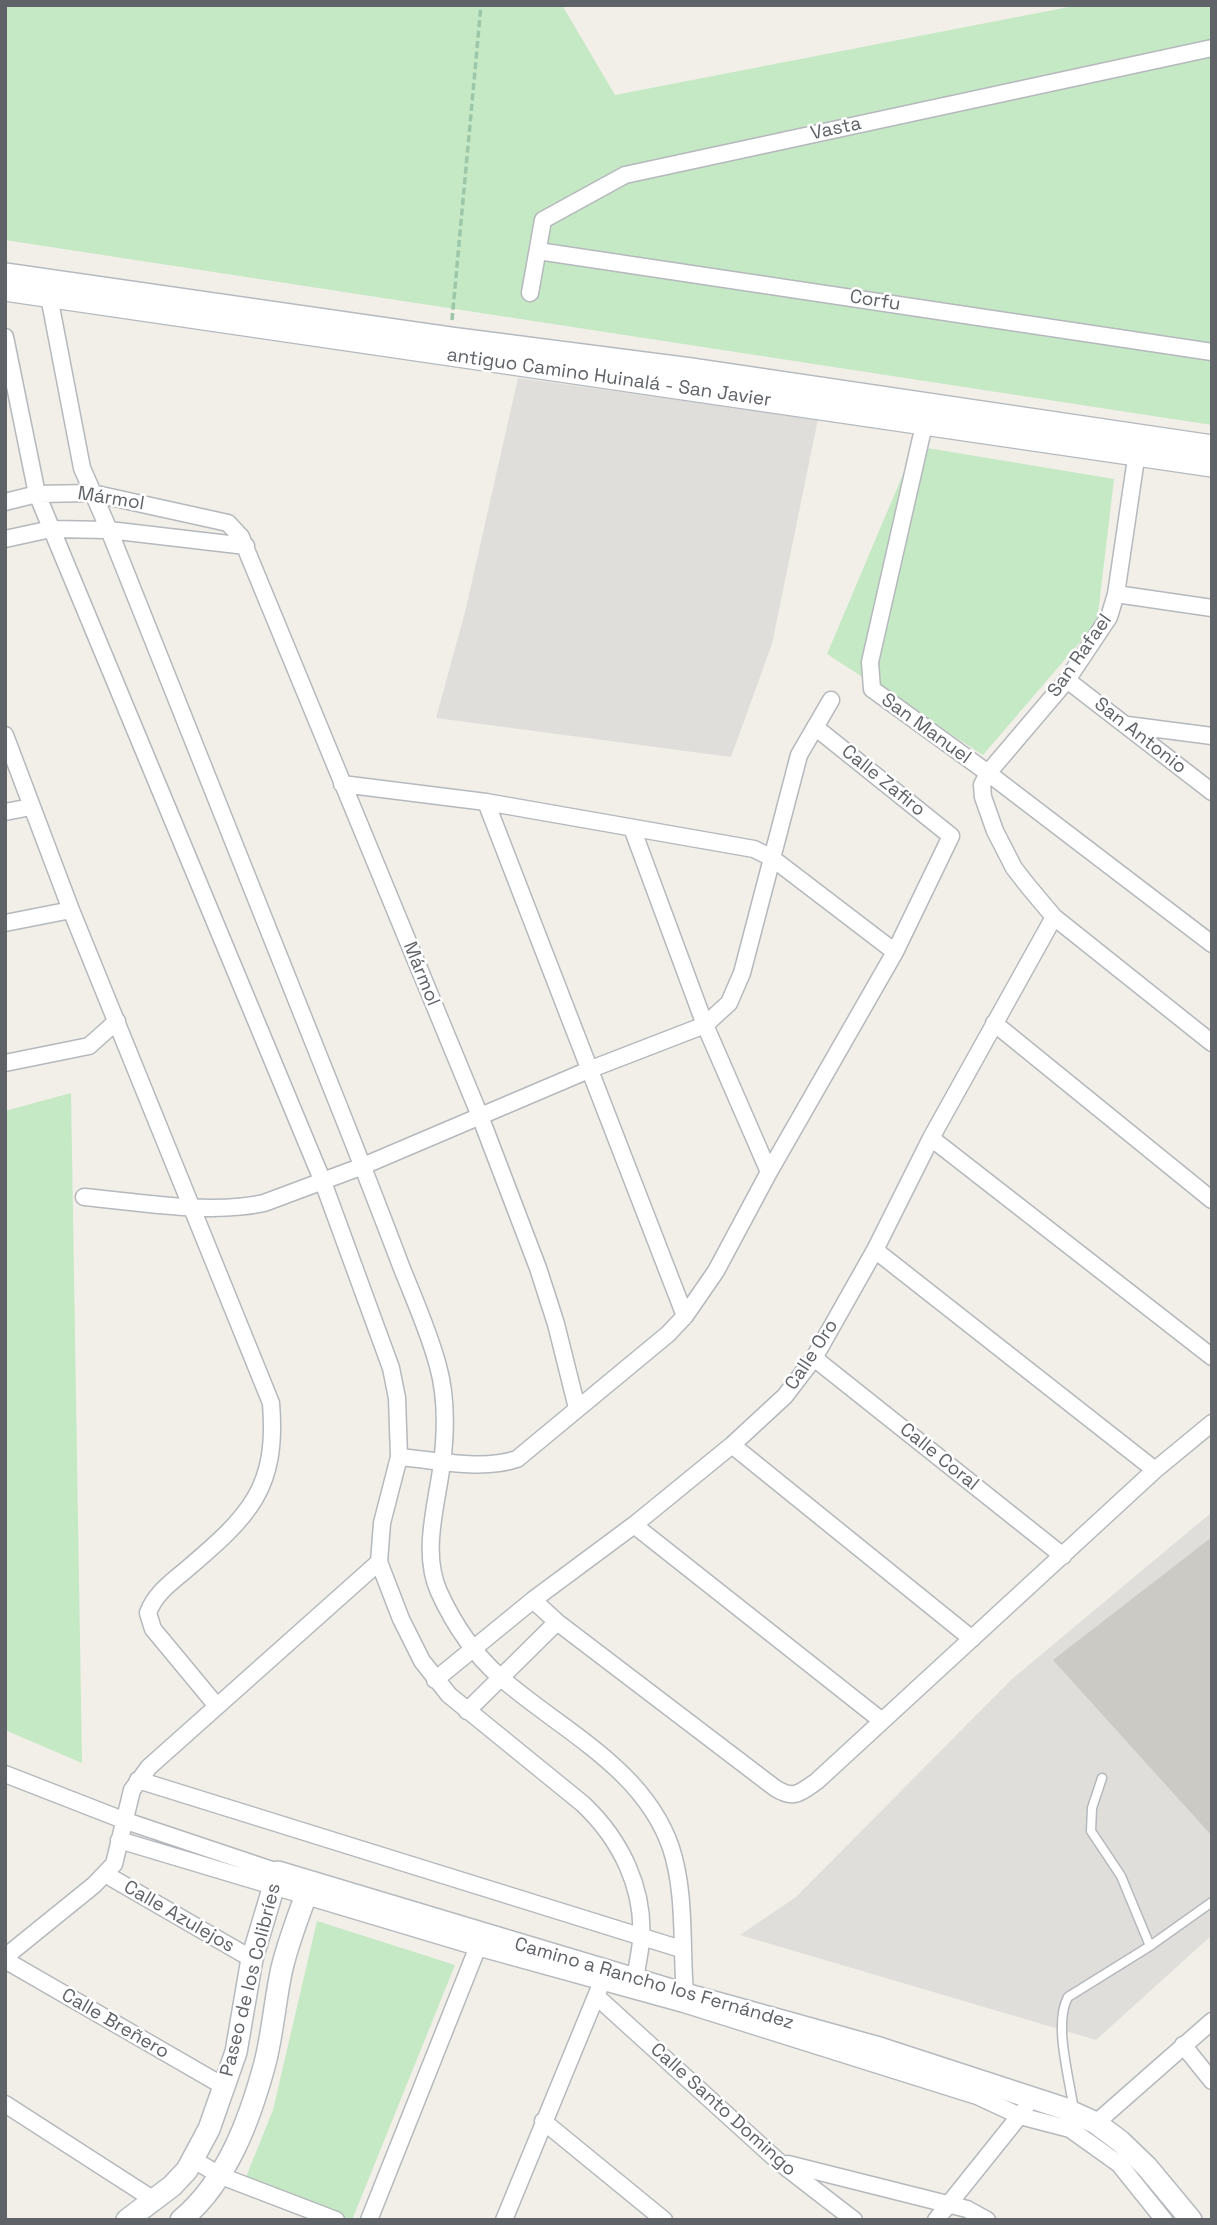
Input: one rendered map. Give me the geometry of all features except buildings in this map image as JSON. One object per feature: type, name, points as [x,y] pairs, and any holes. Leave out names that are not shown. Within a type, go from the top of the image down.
[{"type":"main road","points":[[5,274],[47,288],[691,369],[927,414],[1138,445],[1212,466]]},
{"type":"main road","name":"antiguo Camino Huinalá - San Javier","points":[[5,290],[47,288],[927,414]]},
{"type":"main road","points":[[1138,445],[1212,446]]},
{"type":"main road","name":"Camino a Rancho los Fernández","points":[[276,1878],[480,1941],[601,1983],[635,1979],[876,2047],[1026,2108],[1075,2113],[1096,2123],[1121,2141],[1147,2167],[1191,2220]]},
{"type":"main road","name":"Paseo de los Colibríes","points":[[127,2220],[172,2186],[194,2160],[225,2087],[243,2022],[252,1959],[276,1878]]},
{"type":"main road","name":"Paseo de los Colibríes","points":[[181,2220],[205,2197],[221,2176],[239,2136],[265,2062],[282,1966],[308,1889]]},
{"type":"street","name":"Vasta","points":[[530,293],[543,220],[625,175],[1212,48]]},
{"type":"street","name":"Corfu","points":[[538,251],[1212,352]]},
{"type":"street","points":[[47,288],[82,468],[363,1166],[439,1368],[446,1422],[430,1557],[436,1587],[458,1630],[472,1648],[500,1677],[607,1761],[634,1786],[654,1814],[670,1844],[677,1870],[685,1994]]},
{"type":"street","points":[[5,337],[37,494],[323,1182],[391,1368],[397,1398],[400,1457],[382,1524],[379,1562],[401,1619],[422,1661],[435,1680],[467,1711],[600,1821],[616,1841],[629,1864],[638,1905],[641,1939],[635,1979]]},
{"type":"street","name":"San Manuel","points":[[927,414],[870,662],[872,689],[1212,944]]},
{"type":"street","name":"San Rafael","points":[[988,774],[1067,680],[1109,617],[1116,594],[1138,445]]},
{"type":"street","name":"Mármol","points":[[5,502],[37,494],[92,493],[228,523],[237,531],[246,546],[480,1116],[538,1268],[556,1324],[577,1408]]},
{"type":"street","name":"Mármol","points":[[5,539],[51,529],[109,530],[246,546]]},
{"type":"street","points":[[1116,594],[1212,608]]},
{"type":"street","name":"San Antonio","points":[[1067,680],[1212,792]]},
{"type":"street","points":[[84,1197],[192,1206],[256,1205],[363,1166],[591,1069],[705,1024],[729,1003],[739,982],[799,755],[831,700]]},
{"type":"street","points":[[1126,725],[1212,736]]},
{"type":"street","name":"Calle Zafiro","points":[[815,727],[951,836],[895,952]]},
{"type":"street","points":[[5,735],[71,910],[271,1403],[273,1432],[270,1462],[261,1490],[246,1514],[228,1533],[159,1593],[148,1613],[153,1629],[216,1705]]},
{"type":"street","points":[[988,774],[982,785],[983,797],[995,831],[1014,868],[1054,917],[1212,1043]]},
{"type":"street","points":[[342,784],[485,802],[740,844],[772,858],[895,952],[769,1172],[716,1271],[685,1316],[668,1334],[517,1459],[502,1464],[484,1465],[400,1457]]},
{"type":"street","points":[[485,802],[685,1316]]},
{"type":"street","points":[[5,812],[32,807]]},
{"type":"street","points":[[632,828],[705,1024],[769,1172]]},
{"type":"street","points":[[5,923],[71,910]]},
{"type":"street","name":"Calle Oro","points":[[435,1680],[472,1648],[634,1525],[732,1446],[785,1396],[814,1358],[875,1250],[931,1138],[1054,917]]},
{"type":"street","points":[[5,1063],[89,1046],[117,1021]]},
{"type":"street","points":[[994,1023],[1212,1200]]},
{"type":"street","points":[[931,1138],[1212,1357]]},
{"type":"street","points":[[875,1250],[1155,1470]]},
{"type":"street","name":"Calle Coral","points":[[814,1358],[1063,1556]]},
{"type":"street","points":[[533,1600],[557,1622],[786,1795],[796,1795],[882,1721],[1155,1470],[1212,1423]]},
{"type":"street","points":[[732,1446],[972,1639]]},
{"type":"street","points":[[634,1525],[882,1721]]},
{"type":"street","points":[[5,1958],[106,1874],[114,1864],[132,1790],[164,1752],[294,1640],[379,1562]]},
{"type":"street","points":[[467,1711],[557,1622]]},
{"type":"street","name":"Camino a Rancho los Fernández","points":[[5,1774],[276,1878]]},
{"type":"street","points":[[138,1780],[641,1939],[681,1949]]},
{"type":"street","points":[[119,1840],[276,1878]]},
{"type":"street","name":"Calle Azulejos","points":[[106,1874],[252,1959]]},
{"type":"street","points":[[369,2220],[480,1941]]},
{"type":"street","name":"Calle Breñero","points":[[5,1958],[225,2087]]},
{"type":"street","points":[[504,2220],[601,1983],[684,2004],[977,2096],[1026,2108],[1070,2129],[1119,2164],[1164,2220]]},
{"type":"street","name":"Calle Santo Domingo","points":[[601,1983],[779,2162],[855,2220]]},
{"type":"street","points":[[1096,2123],[1212,2021]]},
{"type":"street","points":[[1183,2045],[1212,2081]]},
{"type":"street","points":[[5,2104],[154,2200]]},
{"type":"street","points":[[936,2220],[1026,2108]]},
{"type":"street","points":[[543,2121],[664,2220]]},
{"type":"street","points":[[194,2160],[221,2176],[336,2220]]},
{"type":"street","points":[[779,2162],[967,2209],[987,2220]]},
{"type":"lane","points":[[1102,1778],[1092,1808],[1091,1831],[1121,1877],[1150,1946]]},
{"type":"lane","points":[[1075,2113],[1061,2021],[1063,2005],[1068,1997],[1150,1946],[1212,1902]]},
{"type":"path","points":[[450,338],[481,5]]},
{"type":"shaded area","points":[[518,378],[818,419],[772,644],[731,757],[436,718],[465,612]]},
{"type":"shaded area","points":[[1212,1512],[1212,1935],[1096,2040],[740,1935],[796,1897],[1012,1679]]},
{"type":"green space","points":[[5,5],[562,5],[615,95],[1079,5],[1212,5],[1212,425],[5,240]]},
{"type":"green space","points":[[915,446],[1114,479],[1097,622],[983,755],[827,654]]},
{"type":"green space","points":[[71,1093],[82,1763],[5,1730],[5,1111]]},
{"type":"green space","points":[[317,1921],[455,1965],[352,2220],[345,2220],[246,2177],[273,2110]]}]
